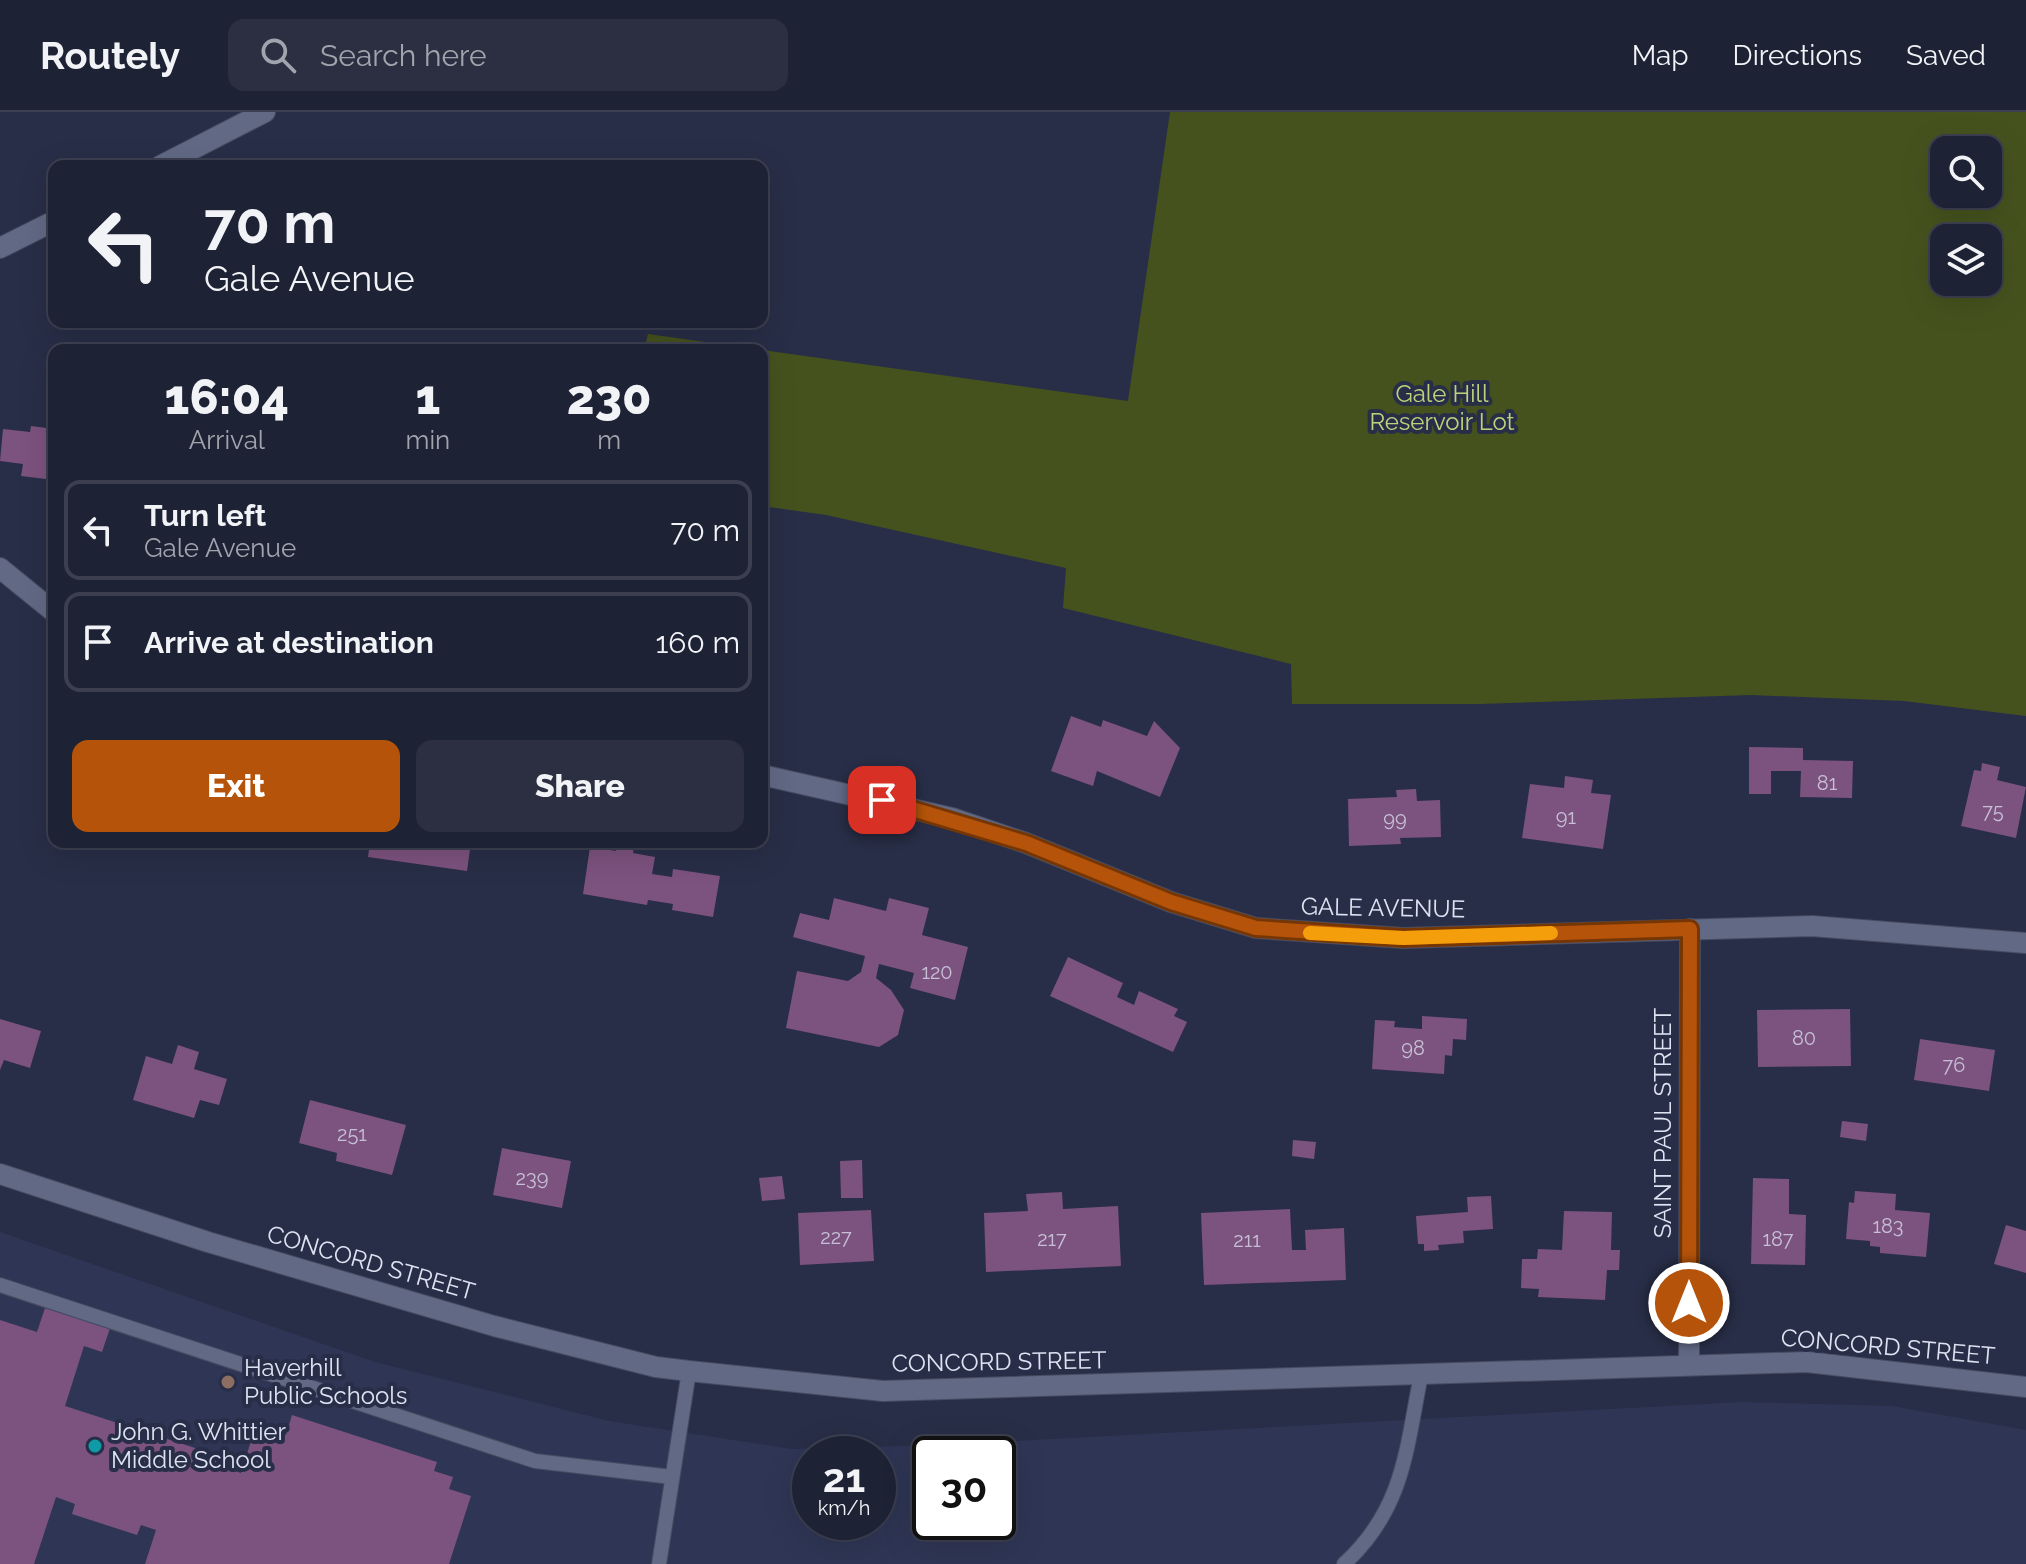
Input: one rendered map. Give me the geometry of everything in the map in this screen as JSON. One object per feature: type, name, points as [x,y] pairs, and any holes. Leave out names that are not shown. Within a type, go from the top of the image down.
[{"type":"main road","points":[[172,160],[265,112]]},
{"type":"main road","points":[[0,248],[48,224]]},
{"type":"main road","points":[[0,568],[48,607]]},
{"type":"main road","name":"GALE AVENUE","points":[[768,776],[952,818],[1026,843],[1171,902],[1256,928],[1403,938],[1812,926],[2026,943]]},
{"type":"main road","name":"SAINT PAUL STREET","points":[[1689,1365],[1690,929]]},
{"type":"main road","name":"CONCORD STREET","points":[[0,1174],[208,1242],[494,1326],[656,1367],[689,1371],[883,1391],[1807,1362],[2026,1387]]},
{"type":"lane","points":[[0,1285],[535,1461],[672,1477]]},
{"type":"lane","points":[[659,1564],[689,1371]]},
{"type":"lane","points":[[1344,1564],[1369,1542],[1398,1490],[1421,1375]]},
{"type":"shaded area","name":"Haverhill Public Schools","points":[[0,1232],[375,1362],[609,1421],[792,1449],[792,1540],[896,1540],[896,1446],[912,1446],[912,1540],[1016,1540],[1016,1441],[1741,1402],[1892,1406],[2026,1430],[2026,1564],[0,1564]]},
{"type":"green space","name":"Gale Hill Reservoir Lot","points":[[1170,112],[2026,112],[2026,716],[1904,701],[1751,695],[1479,704],[1292,704],[1291,664],[1063,608],[1066,568],[826,515],[768,507],[768,351],[1128,401]]},
{"type":"green space","points":[[648,334],[719,344],[646,344]]},
{"type":"building","points":[[31,426],[48,428],[48,479],[21,476],[23,464],[0,461],[3,429],[30,432]]},
{"type":"building","points":[[1071,716],[1101,727],[1103,720],[1147,736],[1154,721],[1180,748],[1160,797],[1097,771],[1093,786],[1051,771]]},
{"type":"building","points":[[1749,747],[1803,748],[1803,760],[1853,761],[1852,798],[1800,797],[1801,771],[1771,771],[1771,794],[1749,794]]},
{"type":"building","points":[[1982,763],[2000,767],[1997,780],[2026,787],[2016,838],[1961,826],[1974,770],[1981,771]]},
{"type":"building","points":[[1565,776],[1593,780],[1591,793],[1611,795],[1603,849],[1522,838],[1530,784],[1564,788]]},
{"type":"building","points":[[1416,789],[1417,801],[1440,800],[1441,837],[1400,838],[1401,844],[1349,846],[1348,799],[1397,797],[1396,790]]},
{"type":"building","points":[[369,848],[470,848],[467,871],[368,857]]},
{"type":"building","points":[[590,848],[616,851],[616,848],[634,848],[633,853],[655,857],[652,874],[672,877],[673,869],[720,876],[713,917],[672,910],[673,904],[648,900],[647,905],[583,894]]},
{"type":"building","points":[[834,898],[886,911],[889,898],[929,908],[922,935],[968,947],[955,1000],[910,988],[914,973],[879,964],[876,978],[891,990],[904,1010],[898,1035],[879,1047],[786,1028],[797,971],[848,981],[861,972],[865,956],[793,937],[800,913],[829,920]]},
{"type":"building","points":[[1068,957],[1123,983],[1117,997],[1134,1005],[1139,991],[1178,1009],[1174,1016],[1187,1022],[1173,1052],[1050,996]]},
{"type":"building","points":[[1850,1009],[1851,1066],[1758,1067],[1757,1010]]},
{"type":"building","points":[[1422,1016],[1467,1019],[1466,1040],[1453,1039],[1452,1056],[1445,1055],[1444,1074],[1372,1069],[1375,1020],[1395,1021],[1394,1027],[1422,1029]]},
{"type":"building","points":[[0,1019],[41,1031],[30,1068],[4,1060],[0,1070]]},
{"type":"building","points":[[1920,1039],[1995,1050],[1989,1091],[1914,1080]]},
{"type":"building","points":[[178,1045],[199,1052],[194,1069],[227,1079],[219,1105],[200,1100],[194,1118],[133,1100],[146,1056],[172,1064]]},
{"type":"building","points":[[310,1100],[406,1125],[392,1175],[336,1161],[337,1153],[299,1143]]},
{"type":"building","points":[[1842,1121],[1868,1124],[1866,1141],[1840,1137]]},
{"type":"building","points":[[1293,1140],[1316,1142],[1314,1159],[1292,1156]]},
{"type":"building","points":[[502,1148],[571,1161],[562,1208],[493,1195]]},
{"type":"building","points":[[862,1160],[863,1198],[841,1198],[840,1161]]},
{"type":"building","points":[[782,1176],[785,1199],[762,1201],[759,1178]]},
{"type":"building","points":[[1753,1178],[1789,1179],[1789,1214],[1806,1215],[1805,1265],[1751,1264]]},
{"type":"building","points":[[1855,1191],[1896,1194],[1895,1210],[1930,1213],[1926,1257],[1880,1253],[1880,1247],[1870,1246],[1870,1241],[1846,1239],[1849,1202],[1854,1203]]},
{"type":"building","points":[[1062,1192],[1063,1209],[1118,1206],[1121,1266],[986,1272],[984,1213],[1028,1211],[1026,1194]]},
{"type":"building","points":[[1491,1196],[1493,1229],[1463,1231],[1464,1243],[1438,1245],[1439,1250],[1424,1251],[1424,1244],[1418,1244],[1416,1216],[1468,1212],[1467,1197]]},
{"type":"building","points":[[1290,1209],[1292,1250],[1306,1250],[1305,1230],[1344,1228],[1346,1280],[1204,1285],[1201,1213]]},
{"type":"building","points":[[871,1210],[874,1261],[800,1265],[798,1213]]},
{"type":"building","points":[[1564,1211],[1612,1212],[1611,1250],[1620,1250],[1619,1270],[1607,1270],[1605,1300],[1538,1297],[1539,1289],[1521,1288],[1522,1259],[1537,1259],[1538,1249],[1562,1250]]},
{"type":"building","points":[[2006,1225],[2026,1231],[2026,1273],[1994,1264]]},
{"type":"building","name":"John G. Whittier Middle School","points":[[45,1308],[110,1328],[102,1352],[84,1346],[65,1406],[226,1458],[223,1467],[241,1473],[256,1425],[286,1435],[292,1415],[437,1462],[434,1471],[453,1477],[449,1489],[471,1496],[449,1564],[145,1564],[156,1530],[141,1525],[137,1535],[72,1514],[75,1504],[56,1497],[34,1564],[0,1564],[0,1320],[37,1332]]},
{"type":"slow traffic","points":[[1310,933],[1403,938],[1551,933]]},
{"type":"place","name":"Haverhill Public Schools","points":[[228,1382]]},
{"type":"place","name":"John G. Whittier Middle School","points":[[95,1446]]},
{"type":"route","points":[[882,800],[952,818],[1026,843],[1171,902],[1221,920],[1256,928],[1403,938],[1690,929],[1689,1303]]}]
